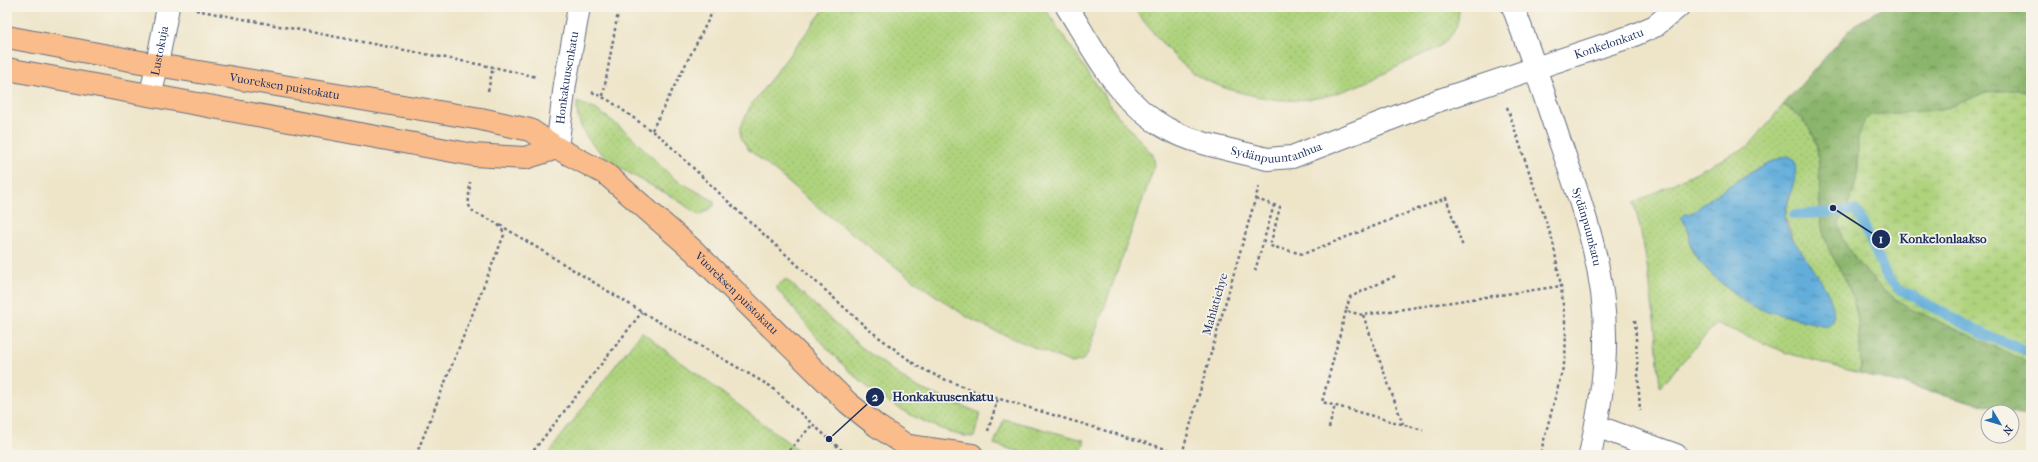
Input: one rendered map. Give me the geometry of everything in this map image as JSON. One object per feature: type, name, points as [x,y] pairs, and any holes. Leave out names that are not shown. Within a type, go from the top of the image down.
[{"type":"main road","name":"Vuoreksen puistokatu","points":[[7,37],[157,65],[481,119],[530,130],[557,148],[606,174],[628,192],[692,250],[848,403],[877,426],[915,450],[972,455]]},
{"type":"main road","points":[[7,69],[474,155],[525,158],[557,148]]},
{"type":"street","name":"Lustokuja","points":[[151,95],[168,7]]},
{"type":"street","name":"Honkakuusenkatu","points":[[557,148],[565,84],[579,7]]},
{"type":"street","name":"Sydänpuuntanhua","points":[[1066,7],[1124,94],[1151,119],[1190,139],[1267,159],[1292,158],[1438,101],[1535,68]]},
{"type":"street","name":"Sydänpuunkatu","points":[[1513,7],[1583,207],[1593,241],[1602,289],[1606,335],[1604,364],[1596,426],[1590,455]]},
{"type":"street","name":"Konkelonkatu","points":[[1535,68],[1632,36],[1655,26],[1678,7]]},
{"type":"street","points":[[1596,426],[1676,455]]},
{"type":"path","points":[[603,96],[619,7]]},
{"type":"path","points":[[652,130],[715,7]]},
{"type":"path","points":[[1498,80],[1553,242],[1562,286],[1566,331],[1565,360],[1540,455]]},
{"type":"path","points":[[474,155],[469,206],[473,210],[642,312],[770,386],[847,455]]},
{"type":"path","name":"Mahlatiehye","points":[[1182,454],[1267,159]]},
{"type":"path","points":[[1256,200],[1280,207],[1270,246],[1303,254],[1446,198],[1463,247]]},
{"type":"path","points":[[1255,271],[1274,205]]},
{"type":"path","points":[[416,455],[502,241],[504,235],[498,224]]},
{"type":"path","points":[[1395,276],[1350,297],[1322,402],[1423,430]]},
{"type":"path","points":[[1346,311],[1363,315],[1562,286]]},
{"type":"path","points":[[530,455],[642,312]]},
{"type":"path","points":[[1363,315],[1404,425]]},
{"type":"path","points":[[987,434],[998,398]]},
{"type":"path","points":[[1329,428],[1335,405]]},
{"type":"path","points":[[785,455],[813,424]]},
{"type":"path","points":[[1127,439],[1186,455]]},
{"type":"green space","points":[[826,7],[1044,7],[1115,112],[1153,155],[1155,165],[1088,353],[1083,360],[1072,363],[988,328],[967,317],[913,280],[824,212],[748,149],[741,137],[741,126],[751,105]]},
{"type":"green space","points":[[1132,7],[1459,7],[1458,20],[1452,35],[1438,47],[1373,79],[1344,91],[1314,98],[1288,100],[1265,98],[1240,92],[1217,85],[1196,75],[1166,48]]},
{"type":"green space","points":[[1885,7],[2031,7],[2031,94],[2018,90],[1987,92],[1942,110],[1871,115],[1858,138],[1858,171],[1853,193],[1839,224],[1842,238],[1849,250],[1860,265],[1884,291],[1911,309],[2031,363],[2031,417],[2020,414],[2020,404],[1980,404],[1859,373],[1861,368],[1859,329],[1856,309],[1847,283],[1826,242],[1821,223],[1819,158],[1817,146],[1811,131],[1804,122],[1792,110],[1783,105],[1854,25]]},
{"type":"green space","points":[[2018,90],[2031,94],[2031,363],[1911,309],[1884,291],[1860,265],[1849,250],[1842,238],[1839,224],[1853,193],[1858,171],[1858,138],[1864,122],[1871,115],[1942,110],[1987,92]]},
{"type":"green space","points":[[577,102],[595,109],[611,120],[630,135],[673,178],[714,201],[714,206],[700,215],[673,197],[639,179],[608,159],[595,147],[585,134],[579,119]]},
{"type":"green space","points":[[1783,105],[1788,107],[1801,118],[1813,135],[1819,158],[1821,223],[1826,242],[1847,283],[1856,309],[1859,329],[1861,368],[1859,373],[1787,353],[1718,324],[1714,326],[1660,387],[1654,317],[1648,271],[1640,226],[1634,203],[1749,146]],"holes":[[[1789,156],[1795,173],[1785,217],[1796,246],[1812,266],[1830,324],[1825,326],[1756,308],[1740,298],[1704,267],[1693,252],[1689,231],[1685,223],[1680,218],[1684,214],[1691,213],[1747,174],[1780,158]]]},
{"type":"green space","points":[[786,279],[860,346],[908,382],[923,390],[980,413],[974,437],[968,437],[944,430],[903,411],[881,397],[862,382],[827,348],[777,289],[777,286]]},
{"type":"green space","points":[[641,332],[805,455],[547,455]]},
{"type":"green space","points":[[1004,419],[1084,440],[1084,446],[1076,455],[1030,455],[994,444]]},
{"type":"water","points":[[1789,156],[1794,159],[1795,174],[1785,217],[1790,234],[1829,296],[1833,309],[1832,319],[1825,326],[1756,308],[1740,298],[1713,275],[1698,258],[1691,246],[1689,231],[1685,223],[1680,218],[1684,214],[1694,211],[1747,174],[1770,162]]},
{"type":"waterway","points":[[1794,215],[1855,210],[1859,214],[1885,273],[1896,287],[1983,334],[2031,352]]},
{"type":"place","name":"Konkelonlaakso","points":[[1833,208]]},
{"type":"place","name":"Honkakuusenkatu","points":[[829,439]]}]
